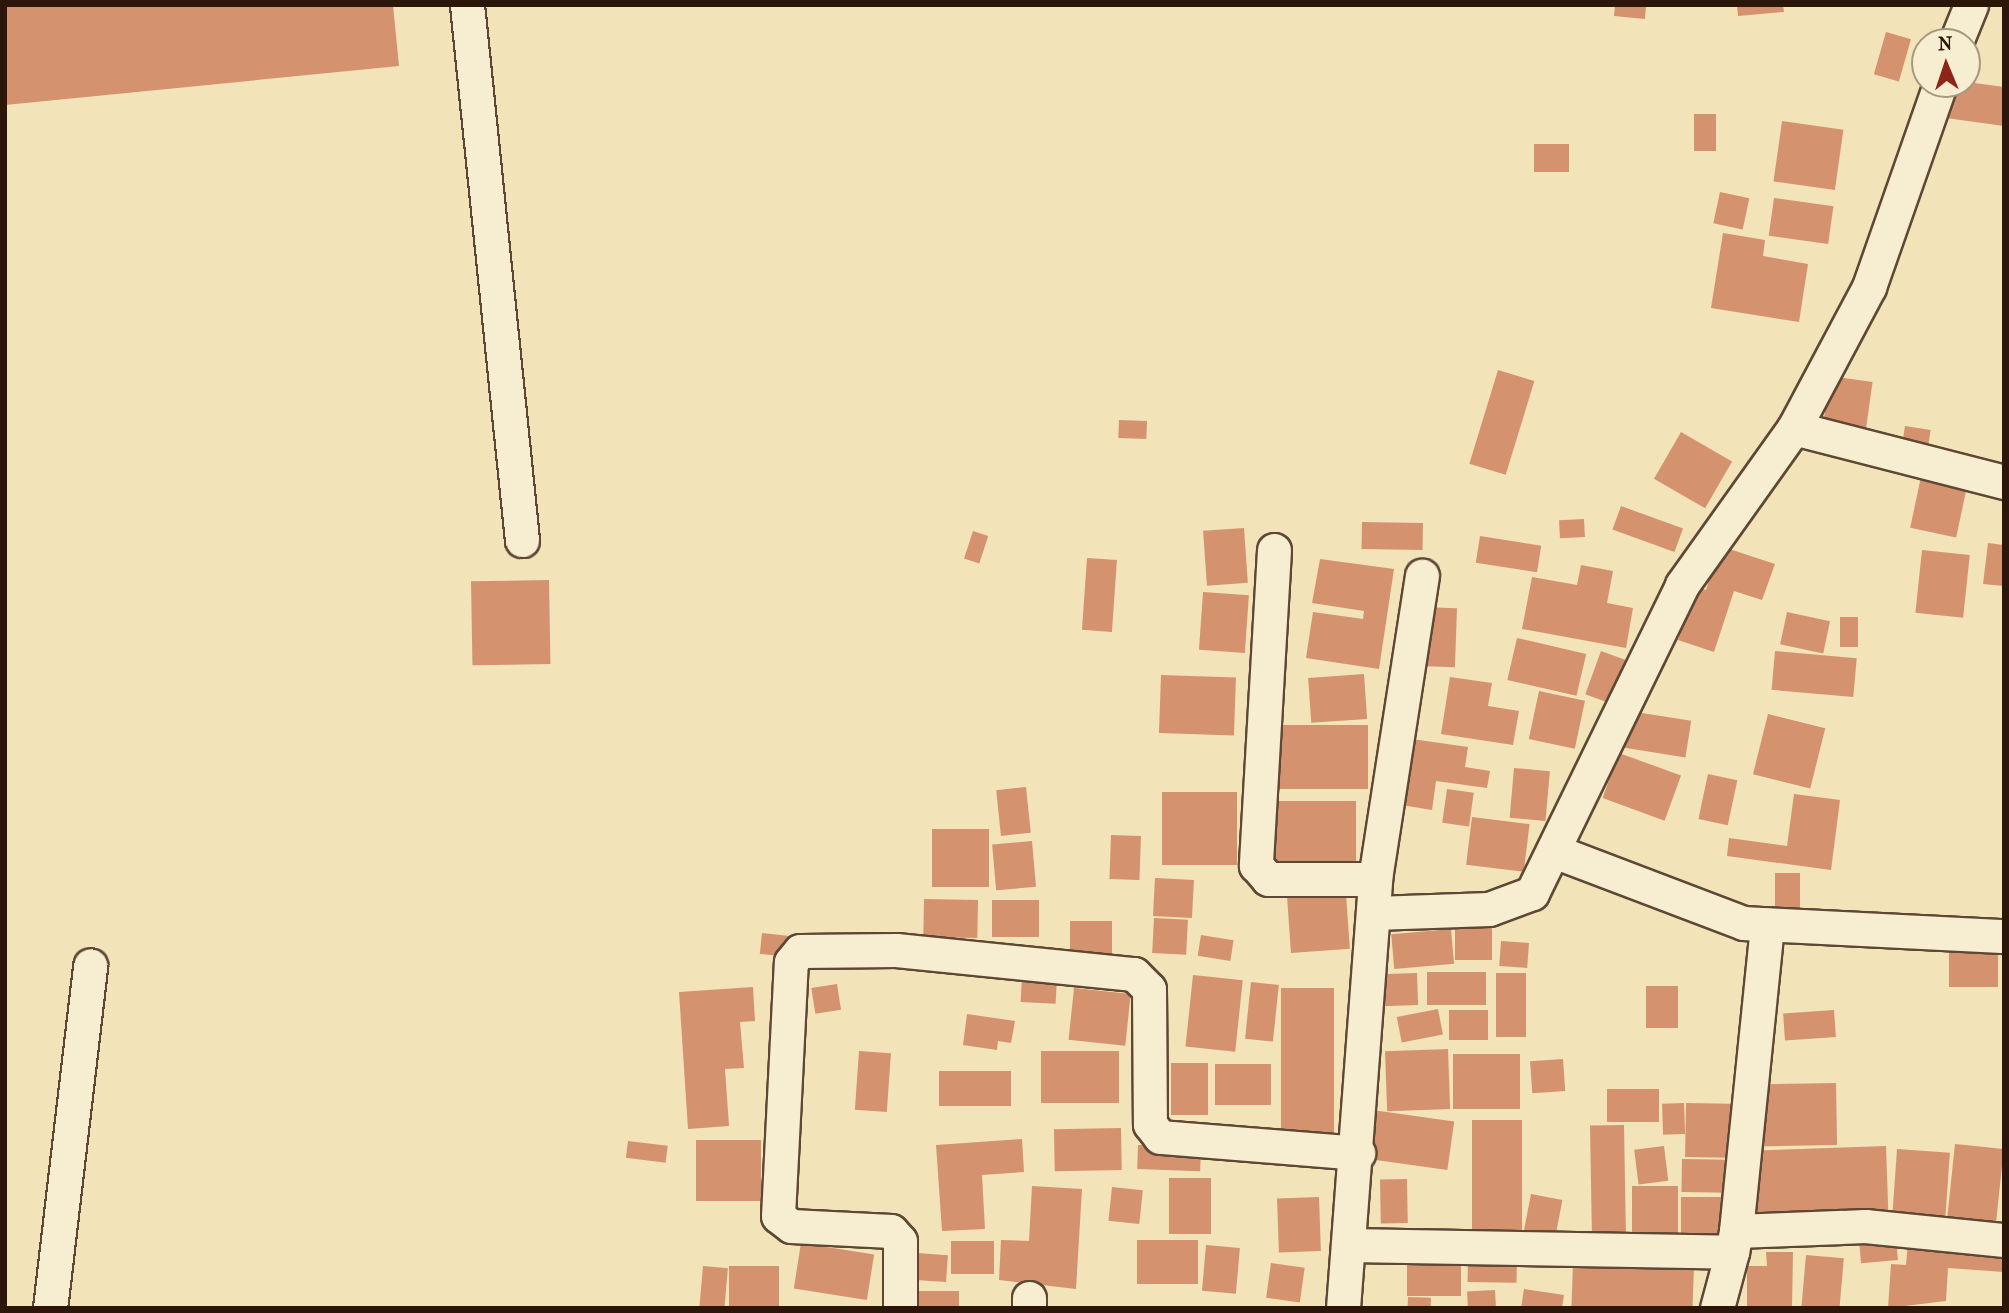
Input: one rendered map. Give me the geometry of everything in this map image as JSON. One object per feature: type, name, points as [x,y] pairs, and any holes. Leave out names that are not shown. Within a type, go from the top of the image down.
[{"type":"street","points":[[467,5],[522,540]]},
{"type":"street","points":[[1962,28],[1971,5]]},
{"type":"street","points":[[1374,913],[1513,905],[1532,893],[1682,585],[1794,428],[1869,287],[1935,98]]},
{"type":"street","points":[[1794,428],[2004,482]]},
{"type":"street","points":[[1274,550],[1256,865],[1268,879],[1376,879]]},
{"type":"street","points":[[1343,1308],[1358,1153],[1376,879],[1422,576]]},
{"type":"street","points":[[1554,851],[1744,923],[2004,936]]},
{"type":"street","points":[[1717,1308],[1734,1241],[1767,925]]},
{"type":"street","points":[[900,1308],[900,1241],[891,1231],[790,1226],[778,1216],[791,962],[800,951],[896,950],[1134,974],[1149,989],[1150,1124],[1160,1137],[1358,1153]]},
{"type":"street","points":[[50,1308],[90,965]]},
{"type":"street","points":[[1349,1245],[1734,1241],[1865,1226],[2004,1240]]},
{"type":"building","points":[[5,5],[393,5],[399,66],[5,105]]},
{"type":"building","points":[[1615,5],[1646,5],[1645,19],[1614,16]]},
{"type":"building","points":[[1737,5],[1783,5],[1784,12],[1738,16]]},
{"type":"building","points":[[1886,32],[1911,39],[1899,81],[1874,74]]},
{"type":"building","points":[[1981,84],[2004,87],[2004,126],[1946,118],[1949,98],[1981,98]]},
{"type":"building","points":[[1694,114],[1716,114],[1716,151],[1694,151]]},
{"type":"building","points":[[1782,121],[1843,130],[1835,190],[1774,181]]},
{"type":"building","points":[[1534,144],[1569,144],[1569,172],[1534,172]]},
{"type":"building","points":[[1720,192],[1749,198],[1743,230],[1713,223]]},
{"type":"building","points":[[1774,198],[1833,206],[1828,244],[1769,236]]},
{"type":"building","points":[[1723,233],[1765,240],[1763,256],[1808,264],[1799,322],[1711,308]]},
{"type":"building","points":[[1498,370],[1534,381],[1506,475],[1469,464]]},
{"type":"building","points":[[1830,376],[1873,382],[1866,428],[1824,422]]},
{"type":"building","points":[[1119,420],[1147,421],[1146,439],[1118,438]]},
{"type":"building","points":[[1905,426],[1931,430],[1928,448],[1902,444]]},
{"type":"building","points":[[1681,432],[1732,462],[1705,508],[1654,479]]},
{"type":"building","points":[[1922,472],[1968,482],[1956,538],[1910,528]]},
{"type":"building","points":[[1621,506],[1683,529],[1674,552],[1612,529]]},
{"type":"building","points":[[1584,519],[1585,537],[1560,538],[1559,520]]},
{"type":"building","points":[[1362,522],[1423,523],[1423,550],[1362,549]]},
{"type":"building","points":[[1244,528],[1248,583],[1207,586],[1203,531]]},
{"type":"building","points":[[973,531],[988,536],[979,564],[964,559]]},
{"type":"building","points":[[1480,536],[1541,546],[1537,572],[1476,563]]},
{"type":"building","points":[[1988,543],[2004,545],[2004,586],[1983,584]]},
{"type":"building","points":[[1720,546],[1775,564],[1762,600],[1734,591],[1714,652],[1678,640],[1696,586],[1706,590]]},
{"type":"building","points":[[1922,550],[1970,555],[1963,618],[1915,613]]},
{"type":"building","points":[[1087,558],[1117,560],[1112,632],[1082,630]]},
{"type":"building","points":[[1320,559],[1394,569],[1379,669],[1306,658],[1313,612],[1363,619],[1364,611],[1312,603]]},
{"type":"building","points":[[1581,565],[1613,571],[1607,603],[1633,608],[1626,648],[1522,629],[1532,577],[1577,585]]},
{"type":"building","points":[[549,580],[550,664],[472,665],[471,581]]},
{"type":"building","points":[[1203,592],[1249,595],[1245,653],[1199,650]]},
{"type":"building","points":[[1421,607],[1457,608],[1455,667],[1419,666]]},
{"type":"building","points":[[1787,612],[1830,621],[1823,653],[1780,644]]},
{"type":"building","points":[[1840,617],[1858,617],[1858,647],[1840,647]]},
{"type":"building","points":[[1517,638],[1586,654],[1577,696],[1507,680]]},
{"type":"building","points":[[1601,651],[1626,660],[1611,703],[1585,694]]},
{"type":"building","points":[[1775,651],[1857,658],[1853,697],[1772,690]]},
{"type":"building","points":[[1364,674],[1367,719],[1311,723],[1308,678]]},
{"type":"building","points":[[1161,675],[1236,678],[1234,736],[1159,733]]},
{"type":"building","points":[[1450,677],[1492,683],[1488,706],[1519,711],[1513,745],[1441,734]]},
{"type":"building","points":[[1539,691],[1585,701],[1575,749],[1529,739]]},
{"type":"building","points":[[1629,711],[1691,721],[1685,757],[1623,748]]},
{"type":"building","points":[[1768,714],[1825,728],[1810,788],[1753,774]]},
{"type":"building","points":[[1277,725],[1368,725],[1368,789],[1277,789]]},
{"type":"building","points":[[1405,738],[1468,747],[1465,767],[1490,771],[1487,788],[1436,781],[1432,810],[1395,804]]},
{"type":"building","points":[[1619,753],[1681,776],[1665,821],[1603,798]]},
{"type":"building","points":[[1514,768],[1550,771],[1546,821],[1510,818]]},
{"type":"building","points":[[1708,774],[1737,780],[1728,825],[1698,819]]},
{"type":"building","points":[[1026,787],[1031,833],[1001,836],[996,790]]},
{"type":"building","points":[[1447,789],[1474,793],[1469,826],[1442,823]]},
{"type":"building","points":[[1162,792],[1237,792],[1237,865],[1162,865]]},
{"type":"building","points":[[1794,794],[1840,800],[1831,870],[1727,856],[1729,838],[1787,846]]},
{"type":"building","points":[[1268,801],[1356,801],[1356,866],[1268,866]]},
{"type":"building","points":[[1472,817],[1530,824],[1524,872],[1466,865]]},
{"type":"building","points":[[932,829],[989,829],[989,887],[932,887]]},
{"type":"building","points":[[1111,835],[1141,836],[1139,880],[1109,879]]},
{"type":"building","points":[[1032,841],[1036,887],[996,890],[992,844]]},
{"type":"building","points":[[1775,873],[1800,873],[1800,910],[1775,910]]},
{"type":"building","points":[[1155,878],[1194,880],[1192,918],[1153,916]]},
{"type":"building","points":[[1346,894],[1350,949],[1291,953],[1287,898]]},
{"type":"building","points":[[924,899],[978,900],[977,938],[923,937]]},
{"type":"building","points":[[992,900],[1039,900],[1039,937],[992,937]]},
{"type":"building","points":[[1154,918],[1188,920],[1186,955],[1152,953]]},
{"type":"building","points":[[1455,920],[1492,920],[1492,960],[1455,960]]},
{"type":"building","points":[[1070,921],[1112,921],[1112,961],[1070,961]]},
{"type":"building","points":[[1451,929],[1454,964],[1394,969],[1391,934]]},
{"type":"building","points":[[762,933],[792,936],[790,957],[760,954]]},
{"type":"building","points":[[1201,935],[1234,940],[1230,961],[1198,956]]},
{"type":"building","points":[[1501,941],[1529,943],[1527,968],[1499,966]]},
{"type":"building","points":[[1949,946],[1998,946],[1998,987],[1949,987]]},
{"type":"building","points":[[1427,972],[1486,972],[1486,1005],[1427,1005]]},
{"type":"building","points":[[1417,973],[1418,1005],[1374,1007],[1373,975]]},
{"type":"building","points":[[1496,973],[1526,973],[1526,1037],[1496,1037]]},
{"type":"building","points":[[1193,975],[1243,980],[1235,1052],[1185,1047]]},
{"type":"building","points":[[1022,976],[1057,978],[1056,1004],[1021,1002]]},
{"type":"building","points":[[1251,982],[1279,985],[1273,1042],[1245,1039]]},
{"type":"building","points":[[837,984],[841,1010],[815,1014],[811,988]]},
{"type":"building","points":[[1646,986],[1678,986],[1678,1028],[1646,1028]]},
{"type":"building","points":[[753,987],[755,1021],[740,1022],[744,1068],[725,1069],[729,1126],[688,1129],[679,992]]},
{"type":"building","points":[[1074,988],[1131,994],[1125,1046],[1069,1040]]},
{"type":"building","points":[[1281,988],[1334,988],[1334,1135],[1281,1135]]},
{"type":"building","points":[[1438,1009],[1443,1035],[1402,1043],[1397,1017]]},
{"type":"building","points":[[1449,1010],[1488,1010],[1488,1040],[1449,1040]]},
{"type":"building","points":[[1834,1010],[1836,1037],[1785,1040],[1783,1014]]},
{"type":"building","points":[[967,1014],[1015,1021],[1011,1043],[998,1041],[997,1050],[963,1045]]},
{"type":"building","points":[[1448,1049],[1450,1109],[1387,1111],[1385,1051]]},
{"type":"building","points":[[859,1051],[891,1053],[887,1112],[855,1110]]},
{"type":"building","points":[[1041,1051],[1119,1051],[1119,1103],[1041,1103]]},
{"type":"building","points":[[1453,1054],[1520,1054],[1520,1109],[1453,1109]]},
{"type":"building","points":[[1563,1059],[1565,1091],[1532,1093],[1530,1061]]},
{"type":"building","points":[[1171,1063],[1208,1063],[1208,1115],[1171,1115]]},
{"type":"building","points":[[1215,1064],[1271,1064],[1271,1105],[1215,1105]]},
{"type":"building","points":[[939,1071],[1011,1071],[1011,1106],[939,1106]]},
{"type":"building","points":[[1836,1083],[1837,1145],[1753,1146],[1752,1084]]},
{"type":"building","points":[[1607,1089],[1659,1089],[1659,1122],[1607,1122]]},
{"type":"building","points":[[1684,1103],[1685,1134],[1663,1135],[1662,1104]]},
{"type":"building","points":[[1686,1103],[1731,1104],[1730,1158],[1685,1157]]},
{"type":"building","points":[[1372,1110],[1454,1122],[1447,1170],[1365,1159]]},
{"type":"building","points":[[1472,1120],[1522,1120],[1522,1238],[1472,1238]]},
{"type":"building","points":[[1624,1125],[1626,1234],[1592,1235],[1590,1126]]},
{"type":"building","points":[[1121,1128],[1122,1170],[1055,1171],[1054,1129]]},
{"type":"building","points":[[1022,1139],[1024,1172],[982,1175],[985,1229],[942,1231],[936,1145]]},
{"type":"building","points":[[696,1140],[761,1140],[761,1201],[696,1201]]},
{"type":"building","points":[[628,1141],[668,1146],[666,1163],[626,1158]]},
{"type":"building","points":[[1955,1144],[2004,1149],[1995,1232],[1946,1227]]},
{"type":"building","points":[[1138,1145],[1201,1147],[1200,1171],[1137,1169]]},
{"type":"building","points":[[1664,1146],[1668,1181],[1638,1184],[1634,1150]]},
{"type":"building","points":[[1886,1146],[1888,1210],[1751,1215],[1749,1151]]},
{"type":"building","points":[[1897,1149],[1950,1153],[1945,1226],[1892,1222]]},
{"type":"building","points":[[1682,1159],[1728,1160],[1727,1193],[1681,1192]]},
{"type":"building","points":[[1169,1178],[1211,1178],[1211,1234],[1169,1234]]},
{"type":"building","points":[[1380,1179],[1407,1179],[1408,1223],[1381,1223]]},
{"type":"building","points":[[1032,1186],[1082,1189],[1076,1289],[999,1280],[1001,1240],[1029,1241]]},
{"type":"building","points":[[1632,1186],[1678,1186],[1678,1237],[1632,1237]]},
{"type":"building","points":[[1112,1187],[1143,1190],[1139,1224],[1108,1221]]},
{"type":"building","points":[[1531,1194],[1562,1200],[1555,1237],[1524,1231]]},
{"type":"building","points":[[1319,1197],[1321,1251],[1279,1252],[1277,1198]]},
{"type":"building","points":[[1681,1197],[1725,1197],[1725,1236],[1681,1236]]},
{"type":"building","points":[[1896,1238],[1898,1260],[1861,1263],[1859,1241]]},
{"type":"building","points":[[1137,1240],[1198,1240],[1198,1284],[1137,1284]]},
{"type":"building","points":[[951,1241],[994,1241],[994,1274],[951,1274]]},
{"type":"building","points":[[1908,1242],[2004,1248],[2004,1272],[1948,1268],[1946,1301],[1888,1308],[1891,1264],[1906,1265]]},
{"type":"building","points":[[801,1243],[874,1255],[867,1300],[794,1288]]},
{"type":"building","points":[[1206,1245],[1240,1248],[1236,1294],[1202,1291]]},
{"type":"building","points":[[1766,1252],[1793,1252],[1792,1308],[1747,1308],[1747,1266],[1767,1266]]},
{"type":"building","points":[[917,1253],[948,1255],[946,1282],[915,1280]]},
{"type":"building","points":[[1806,1255],[1844,1258],[1840,1308],[1801,1308]]},
{"type":"building","points":[[1468,1256],[1517,1257],[1517,1283],[1468,1282]]},
{"type":"building","points":[[1407,1262],[1461,1262],[1461,1296],[1407,1296]]},
{"type":"building","points":[[1271,1263],[1305,1268],[1300,1302],[1266,1298]]},
{"type":"building","points":[[1573,1263],[1694,1267],[1693,1308],[1571,1308]]},
{"type":"building","points":[[703,1266],[728,1268],[724,1308],[699,1308]]},
{"type":"building","points":[[729,1266],[779,1266],[779,1308],[729,1308]]},
{"type":"building","points":[[1524,1289],[1564,1295],[1562,1308],[1521,1308]]},
{"type":"building","points":[[1495,1290],[1496,1308],[1468,1308],[1467,1291]]},
{"type":"building","points":[[917,1291],[959,1291],[959,1308],[917,1308]]},
{"type":"building","points":[[1408,1297],[1431,1298],[1431,1308],[1408,1308]]}]
